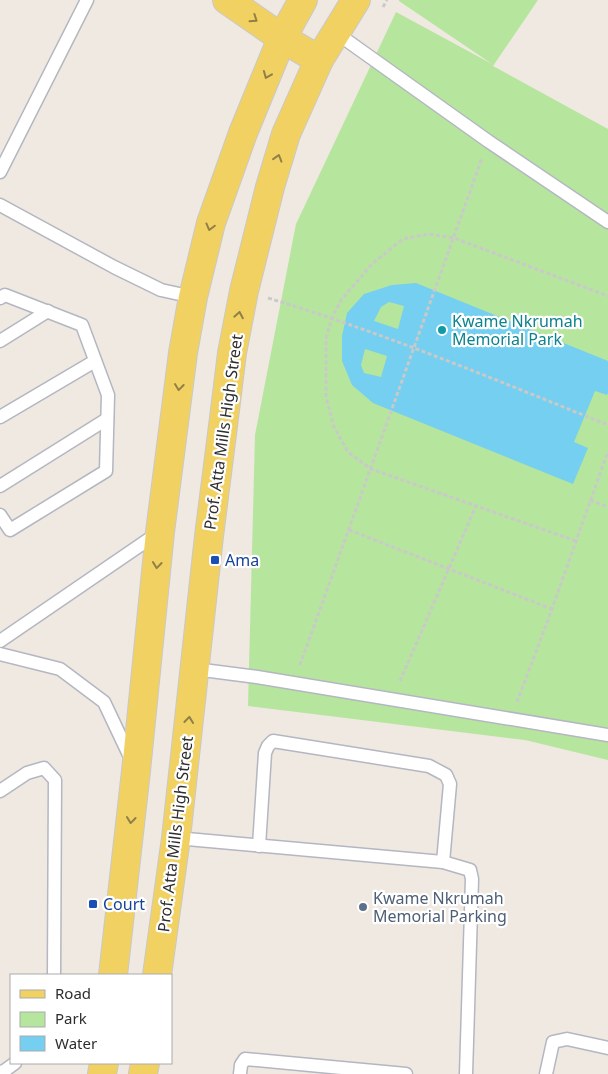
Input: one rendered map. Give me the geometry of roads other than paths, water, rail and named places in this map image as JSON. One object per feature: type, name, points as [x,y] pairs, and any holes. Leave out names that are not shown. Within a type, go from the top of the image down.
[{"type":"main road","points":[[227,0],[282,38],[319,60]]},
{"type":"main road","points":[[113,974],[160,532],[183,353],[193,297],[211,223],[243,133],[282,38],[304,0]]},
{"type":"main road","name":"Prof. Atta Mills High Street","points":[[157,974],[176,838],[209,536],[232,353],[244,291],[270,187],[286,134],[347,3]]},
{"type":"lane","points":[[0,172],[87,0]]},
{"type":"lane","points":[[335,32],[488,141],[608,222]]},
{"type":"lane","points":[[0,206],[161,290],[193,297]]},
{"type":"lane","points":[[0,298],[5,295],[82,324],[108,395],[106,471],[10,530],[0,515]]},
{"type":"lane","points":[[0,341],[48,311]]},
{"type":"lane","points":[[0,417],[95,360]]},
{"type":"lane","points":[[0,486],[108,419]]},
{"type":"lane","points":[[0,641],[160,532]]},
{"type":"lane","points":[[0,654],[60,669],[104,702],[136,771]]},
{"type":"lane","points":[[195,669],[257,677],[608,735]]},
{"type":"lane","points":[[259,846],[266,753],[268,746],[273,742],[429,766],[446,775],[450,784],[443,862]]},
{"type":"lane","points":[[0,791],[27,773],[44,768],[55,780],[54,974]]},
{"type":"lane","points":[[176,838],[443,862],[470,870],[472,879],[466,1074]]},
{"type":"lane","points":[[546,1074],[552,1042],[567,1039],[608,1048]]},
{"type":"lane","points":[[240,1074],[241,1065],[245,1059],[298,1069],[406,1074]]},
{"type":"lane","points":[[0,1072],[13,1064]]},
{"type":"water","points":[[416,283],[608,361],[608,393],[607,395],[595,391],[574,442],[588,448],[573,484],[373,403],[352,385],[342,361],[342,336],[347,313],[364,294],[392,285]],"holes":[[[389,302],[404,306],[398,329],[374,321],[381,307]],[[365,349],[387,356],[381,377],[364,373],[361,365]]]},
{"type":"place","name":"Kwame Nkrumah Memorial Park","points":[[442,330]]},
{"type":"place","name":"Ama","points":[[215,560]]},
{"type":"place","name":"Court","points":[[93,904]]},
{"type":"place","name":"Kwame Nkrumah Memorial Parking","points":[[363,907]]}]
